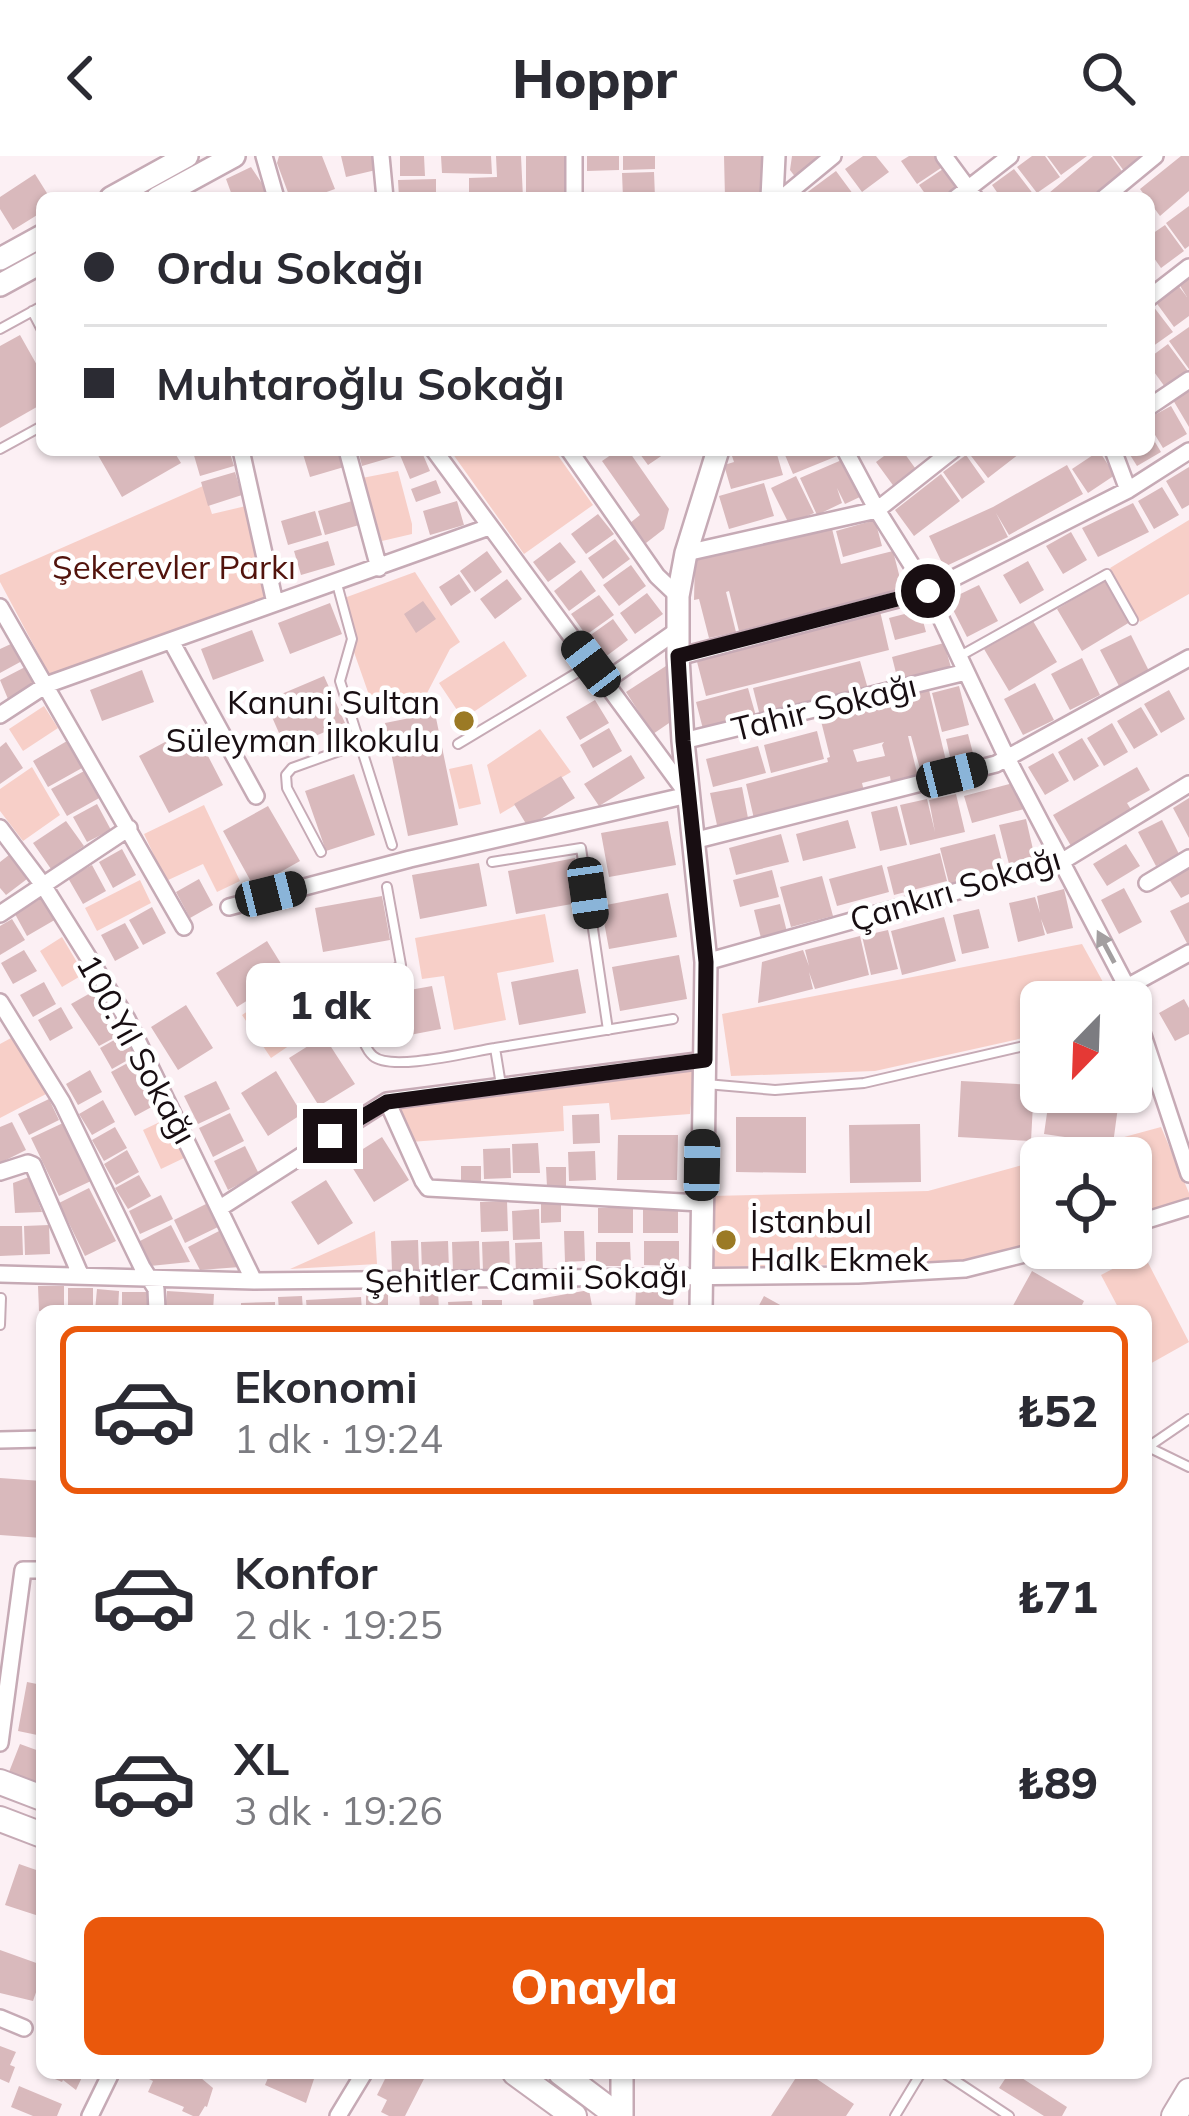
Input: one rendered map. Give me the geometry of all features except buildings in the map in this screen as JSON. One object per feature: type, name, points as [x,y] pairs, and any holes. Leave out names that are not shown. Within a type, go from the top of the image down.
[{"type":"main road","points":[[0,1782],[36,1796]]},
{"type":"main road","points":[[0,1819],[36,1833]]},
{"type":"main road","points":[[523,2079],[574,2116]]},
{"type":"main road","points":[[568,2079],[620,2116]]},
{"type":"main road","points":[[1174,2116],[1189,2091]]},
{"type":"street","points":[[122,192],[187,156]]},
{"type":"street","points":[[184,191],[233,156]]},
{"type":"street","points":[[264,156],[274,192]]},
{"type":"street","points":[[382,156],[385,192]]},
{"type":"street","points":[[574,156],[574,192]]},
{"type":"street","points":[[772,192],[774,156]]},
{"type":"street","points":[[789,192],[832,156]]},
{"type":"street","points":[[944,156],[964,192]]},
{"type":"street","points":[[969,192],[1010,156]]},
{"type":"street","points":[[1111,192],[1155,156]]},
{"type":"street","points":[[0,259],[36,239]]},
{"type":"street","points":[[0,285],[36,265]]},
{"type":"street","points":[[1155,293],[1189,267]]},
{"type":"street","points":[[1155,403],[1189,380]]},
{"type":"street","points":[[678,656],[928,591],[1128,490],[1189,451]]},
{"type":"street","points":[[242,456],[275,603]]},
{"type":"street","points":[[349,456],[379,568]]},
{"type":"street","points":[[438,456],[688,794]]},
{"type":"street","points":[[573,456],[658,576],[679,596]]},
{"type":"street","points":[[701,1305],[706,962],[683,741],[678,631],[686,553],[710,456]]},
{"type":"street","points":[[848,456],[928,591],[1007,758],[1124,981]]},
{"type":"street","points":[[686,553],[877,510],[945,456]]},
{"type":"street","points":[[1115,456],[1128,490]]},
{"type":"street","points":[[0,716],[46,686],[489,527]]},
{"type":"street","points":[[0,607],[5,626],[46,686],[184,927]]},
{"type":"street","points":[[604,682],[678,631]]},
{"type":"street","points":[[171,641],[256,796]]},
{"type":"street","points":[[693,841],[996,764],[1189,658]]},
{"type":"street","name":"Tahir Sokağı","points":[[683,741],[963,665]]},
{"type":"street","name":"Çankırı Sokağı","points":[[706,962],[1060,862],[1189,784]]},
{"type":"street","points":[[230,907],[688,794]]},
{"type":"street","name":"100.Yıl Sokağı","points":[[0,828],[43,885],[127,1019],[254,1281]]},
{"type":"street","points":[[0,914],[129,828]]},
{"type":"street","points":[[1148,883],[1189,858]]},
{"type":"street","points":[[1138,981],[1189,953]]},
{"type":"street","points":[[0,1003],[67,1112],[156,1289],[157,1305]]},
{"type":"street","points":[[220,1208],[387,1102],[705,1060]]},
{"type":"street","points":[[1152,1062],[1189,1174]]},
{"type":"street","points":[[387,1102],[428,1188],[701,1203]]},
{"type":"street","points":[[0,1172],[28,1163],[33,1166],[80,1274]]},
{"type":"street","points":[[1152,1218],[1189,1207]]},
{"type":"street","name":"Şehitler Camii Sokağı","points":[[0,1274],[254,1281],[858,1275],[965,1269],[1020,1255]]},
{"type":"street","points":[[0,1440],[36,1439]]},
{"type":"street","points":[[0,1742],[23,1570],[36,1570]]},
{"type":"street","points":[[0,2018],[24,2028]]},
{"type":"street","points":[[90,2116],[108,2079]]},
{"type":"street","points":[[338,2116],[360,2079]]},
{"type":"street","points":[[620,2116],[622,2079]]},
{"type":"lane","points":[[0,329],[36,309]]},
{"type":"lane","points":[[32,311],[36,319]]},
{"type":"lane","points":[[0,449],[36,429]]},
{"type":"lane","points":[[963,665],[1107,574],[1132,620]]},
{"type":"lane","points":[[336,582],[352,639],[340,681],[392,844]]},
{"type":"lane","points":[[458,745],[591,664]]},
{"type":"lane","points":[[321,853],[287,788],[286,776],[292,768],[360,744]]},
{"type":"lane","points":[[492,862],[581,848],[608,1030]]},
{"type":"lane","points":[[387,887],[401,965],[394,972],[356,979],[349,995],[367,1048],[384,1063],[673,1018]]},
{"type":"lane","points":[[704,1084],[775,1090],[864,1083],[1020,1047]]},
{"type":"lane","points":[[495,1048],[501,1087]]},
{"type":"lane","points":[[0,1325],[1,1298]]},
{"type":"lane","points":[[1152,1444],[1189,1419]]},
{"type":"lane","points":[[1152,1449],[1189,1467]]},
{"type":"lane","points":[[895,2116],[917,2079]]},
{"type":"lane","points":[[953,2079],[1009,2116]]},
{"type":"green space","points":[[454,456],[558,456],[593,505],[524,554]]},
{"type":"green space","points":[[398,471],[412,534],[382,541],[362,478]]},
{"type":"green space","name":"Şekerevler Parkı","points":[[203,486],[212,514],[246,506],[268,599],[50,676],[0,575]]},
{"type":"green space","points":[[1189,520],[1189,594],[1140,622],[1110,568]]},
{"type":"green space","points":[[415,572],[460,642],[450,649],[425,697],[375,712],[336,601]]},
{"type":"green space","points":[[504,641],[527,676],[463,719],[439,683]]},
{"type":"green space","points":[[44,706],[58,728],[23,751],[9,729]]},
{"type":"green space","points":[[540,729],[571,772],[500,814],[487,765]]},
{"type":"green space","points":[[472,764],[481,804],[459,809],[449,769]]},
{"type":"green space","points":[[32,767],[60,815],[23,841],[0,811],[0,789]]},
{"type":"green space","points":[[204,805],[240,881],[217,892],[203,864],[166,881],[144,834]]},
{"type":"green space","points":[[140,880],[151,903],[97,931],[85,908]]},
{"type":"green space","points":[[545,914],[554,962],[497,973],[506,1020],[454,1030],[444,976],[422,979],[415,938]]},
{"type":"green space","points":[[62,937],[84,974],[62,987],[40,951]]},
{"type":"green space","points":[[1082,944],[1102,981],[1020,981],[1020,1039],[875,1071],[731,1076],[722,1014]]},
{"type":"green space","points":[[267,998],[296,1041],[271,1058],[242,1015]]},
{"type":"green space","points":[[11,1038],[48,1093],[0,1118],[0,1044]]},
{"type":"green space","points":[[696,1053],[690,1114],[611,1120],[609,1103],[563,1106],[564,1131],[410,1142],[387,1101]]},
{"type":"green space","points":[[166,1119],[184,1158],[161,1169],[143,1130]]},
{"type":"green space","points":[[1161,1127],[1189,1200],[1152,1210],[1152,1137],[1124,1137]]},
{"type":"green space","points":[[1020,1166],[1020,1247],[965,1262],[710,1267],[712,1196],[928,1191]]},
{"type":"green space","points":[[375,1231],[377,1264],[290,1269]]},
{"type":"green space","points":[[1112,1269],[1151,1269],[1189,1342],[1152,1363],[1152,1305],[1117,1305],[1101,1275]]},
{"type":"place","name":"Kanuni Sultan Süleyman İlkokulu","points":[[464,721]]},
{"type":"place","name":"İstanbul Halk Ekmek","points":[[726,1240]]},
{"type":"route","points":[[330,1136],[387,1102],[705,1060],[706,962],[678,656],[928,591]]}]
